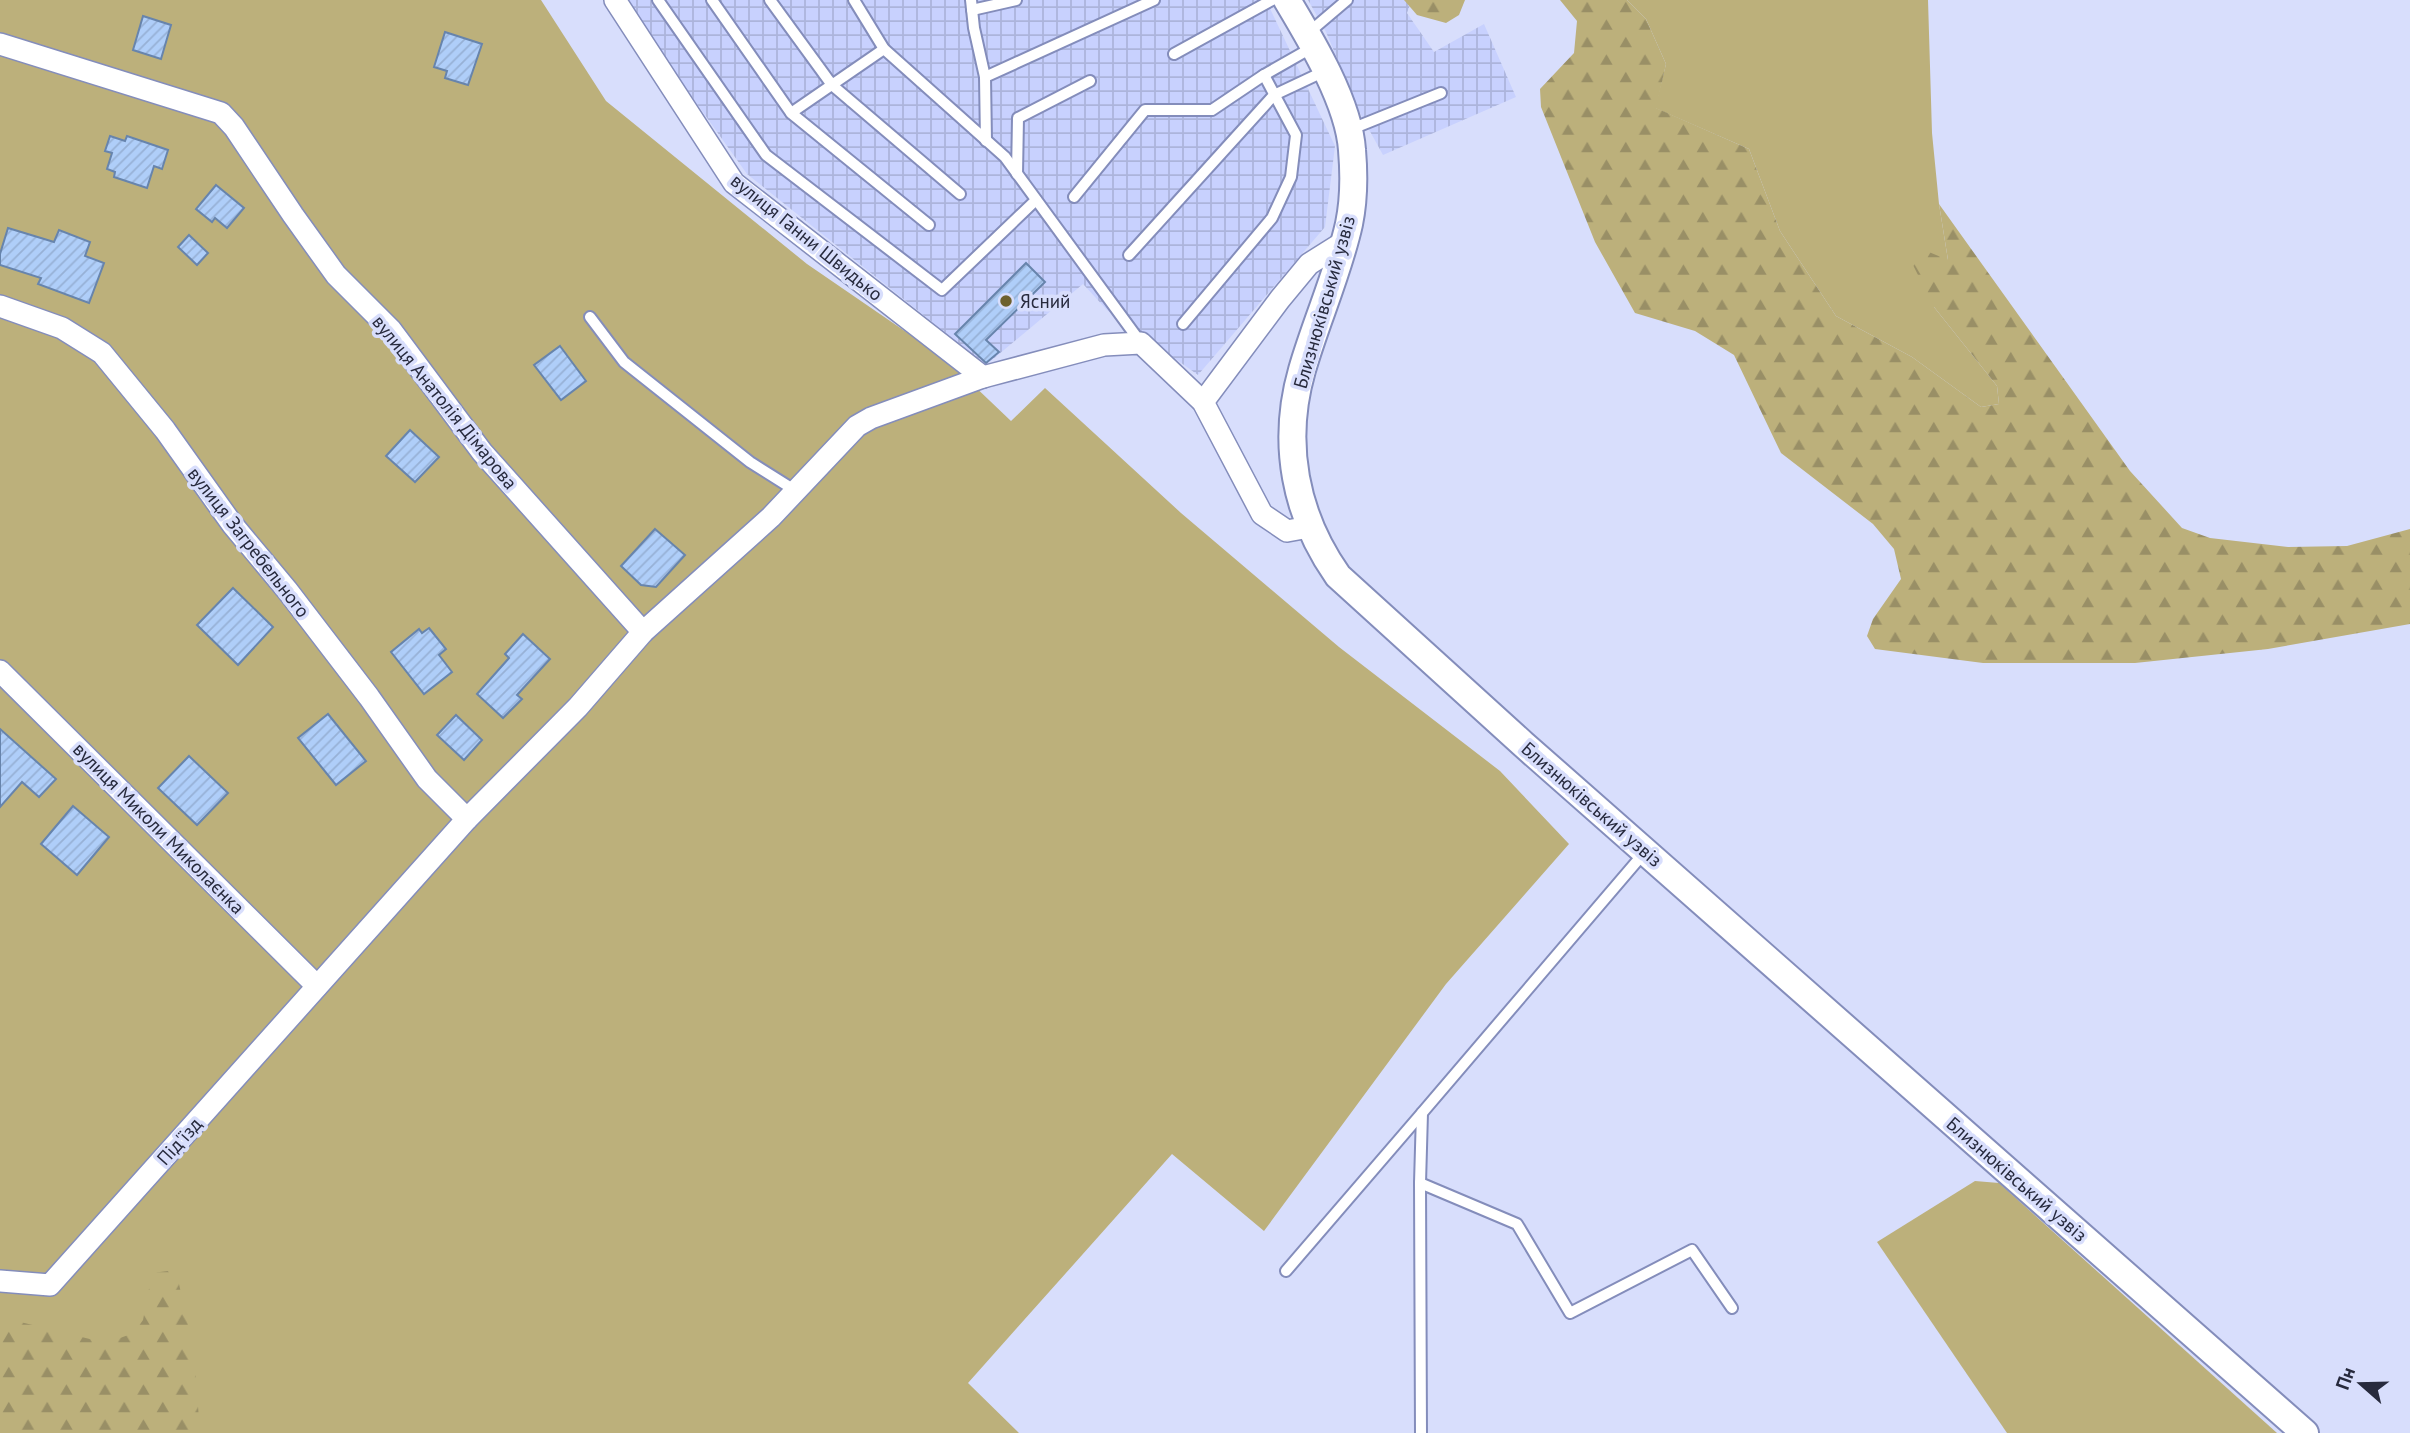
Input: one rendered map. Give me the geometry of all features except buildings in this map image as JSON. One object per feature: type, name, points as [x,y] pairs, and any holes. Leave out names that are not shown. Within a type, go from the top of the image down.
[{"type":"street","name":"вулиця Ганни Швидько","points":[[615,0],[734,183],[983,377]]},
{"type":"street","name":"Близнюківський узвіз","points":[[1287,0],[1325,71],[1349,130],[1353,189],[1350,221],[1301,373],[1294,416],[1293,453],[1297,491],[1309,527],[1330,566],[1356,595],[2305,1433]]},
{"type":"street","name":"вулиця Анатолія Дімарова","points":[[0,44],[221,113],[234,127],[336,275],[391,330],[482,452],[643,632]]},
{"type":"street","points":[[1203,401],[1309,264],[1344,242]]},
{"type":"street","name":"вулиця Загребельного","points":[[0,306],[62,328],[102,353],[165,430],[232,524],[287,590],[369,697],[427,779],[467,820]]},
{"type":"street","name":"Під'їзд","points":[[0,1281],[50,1285],[467,820],[578,707],[643,632],[771,517],[856,426],[983,377],[1104,345],[1141,343]]},
{"type":"street","points":[[1141,343],[1203,401],[1262,514],[1287,531],[1309,527]]},
{"type":"street","name":"вулиця Миколи Миколаєнка","points":[[0,671],[317,986]]},
{"type":"lane","points":[[657,0],[766,155],[942,290],[1036,200]]},
{"type":"lane","points":[[712,0],[791,113],[929,226]]},
{"type":"lane","points":[[770,0],[832,85],[960,194]]},
{"type":"lane","points":[[854,0],[884,49],[1004,157],[1141,343]]},
{"type":"lane","points":[[986,141],[985,77],[974,28],[972,5],[1016,0]]},
{"type":"lane","points":[[985,77],[1154,0]]},
{"type":"lane","points":[[1174,54],[1272,0]]},
{"type":"lane","points":[[1074,197],[1144,110],[1212,110],[1310,41],[1347,0]]},
{"type":"lane","points":[[791,113],[884,49]]},
{"type":"lane","points":[[1129,255],[1274,94],[1325,71]]},
{"type":"lane","points":[[1183,324],[1272,218],[1290,177],[1296,135],[1264,75]]},
{"type":"lane","points":[[1017,174],[1018,118],[1090,81]]},
{"type":"lane","points":[[1349,130],[1441,93]]},
{"type":"lane","points":[[590,317],[624,362],[750,462],[796,491]]},
{"type":"lane","points":[[1286,1271],[1646,851]]},
{"type":"lane","points":[[1421,1433],[1422,1113]]},
{"type":"lane","points":[[1420,1183],[1517,1224],[1570,1312],[1692,1250],[1732,1308]]},
{"type":"shaded area","points":[[623,0],[1266,0],[1335,146],[1325,227],[1198,375],[1107,310],[1083,284],[986,365],[747,174]]},
{"type":"shaded area","points":[[1308,0],[1412,0],[1407,13],[1434,52],[1484,24],[1516,97],[1383,155],[1361,115],[1326,32]]},
{"type":"green space","points":[[0,0],[541,0],[606,101],[807,264],[947,360],[1011,421],[1045,388],[1181,513],[1339,647],[1500,771],[1569,844],[1446,984],[1264,1231],[1172,1154],[968,1383],[1019,1433],[0,1433]]},
{"type":"green space","points":[[1404,0],[1465,0],[1459,15],[1446,23],[1417,15]]},
{"type":"green space","points":[[1560,0],[1627,0],[1646,19],[1666,64],[1656,108],[1749,149],[1780,231],[1836,316],[1912,357],[1981,407],[1999,404],[1997,386],[1934,307],[1911,261],[1917,247],[1948,260],[1939,204],[2130,471],[2182,528],[2210,538],[2288,547],[2347,546],[2410,529],[2410,624],[2268,649],[2135,663],[1983,663],[1875,649],[1867,636],[1873,619],[1901,579],[1894,549],[1873,524],[1781,453],[1734,355],[1695,331],[1635,313],[1595,242],[1541,107],[1540,89],[1574,53],[1577,21]]},
{"type":"green space","points":[[1627,0],[1928,0],[1932,133],[1948,260],[1934,307],[1997,386],[1999,404],[1981,407],[1912,357],[1836,316],[1780,231],[1749,149],[1655,108],[1666,64],[1646,19]]},
{"type":"green space","points":[[1975,1181],[1999,1183],[2277,1433],[2007,1433],[1877,1242]]},
{"type":"green space","points":[[168,1271],[179,1284],[194,1352],[200,1433],[0,1433],[0,1317],[106,1343],[134,1333],[143,1320],[152,1273]]},
{"type":"place","name":"Ясний","points":[[1006,301]]}]
